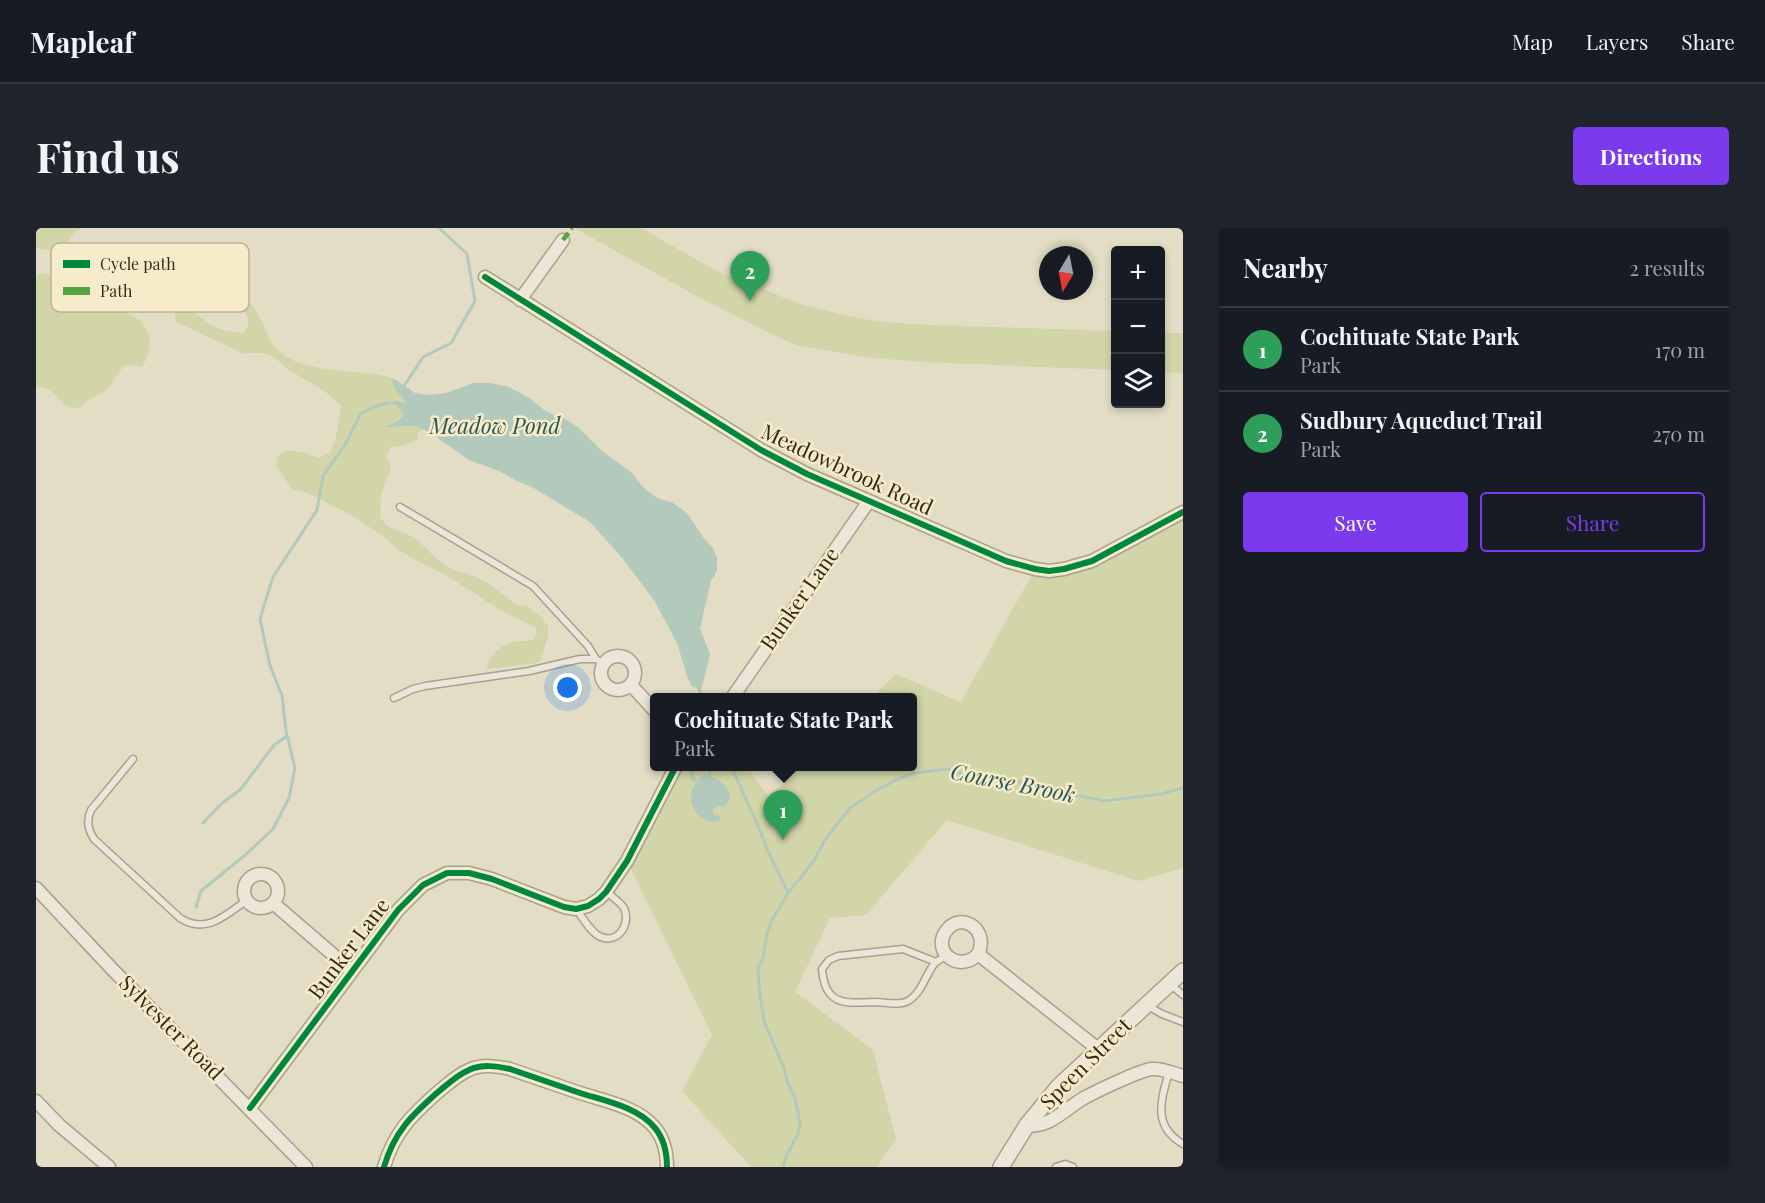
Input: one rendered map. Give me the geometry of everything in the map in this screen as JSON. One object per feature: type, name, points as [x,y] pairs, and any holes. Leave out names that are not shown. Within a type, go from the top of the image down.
[{"type":"street","points":[[519,300],[563,240]]},
{"type":"street","name":"Meadowbrook Road","points":[[485,277],[761,450],[807,474],[1006,561],[1049,571],[1064,569],[1092,561],[1183,512]]},
{"type":"street","name":"Bunker Lane","points":[[735,693],[869,501]]},
{"type":"street","points":[[621,656],[629,660],[635,667],[636,673],[631,685],[621,691],[615,691],[605,685],[600,662],[621,656]]},
{"type":"street","points":[[631,685],[650,706]]},
{"type":"street","points":[[576,909],[588,906],[606,892],[620,872],[673,771]]},
{"type":"street","name":"Bunker Lane","points":[[250,1108],[398,910],[423,885],[447,873],[469,873],[492,879],[564,907],[576,909]]},
{"type":"street","points":[[264,874],[276,883],[278,893],[273,903],[262,908],[252,905],[248,900],[244,890],[254,876],[264,874]]},
{"type":"street","name":"Sylvester Road","points":[[36,888],[306,1167]]},
{"type":"street","points":[[273,903],[352,970]]},
{"type":"street","points":[[969,924],[978,932],[982,943],[978,954],[963,962],[942,959],[944,934],[952,925],[969,924]]},
{"type":"street","points":[[978,954],[1098,1048]]},
{"type":"street","name":"Speen Street","points":[[1001,1167],[1027,1125],[1059,1086],[1183,971]]},
{"type":"street","points":[[384,1167],[394,1141],[414,1114],[456,1077],[481,1066],[495,1065],[630,1110],[655,1128],[663,1141],[667,1155],[667,1167]]},
{"type":"street","points":[[1027,1125],[1037,1126],[1045,1123],[1084,1098],[1151,1069],[1183,1076]]},
{"type":"street","points":[[36,1101],[59,1125],[109,1167]]},
{"type":"lane","points":[[400,507],[533,586],[600,662]]},
{"type":"lane","points":[[394,698],[425,686],[544,668],[580,659],[600,662]]},
{"type":"lane","points":[[133,759],[91,810],[88,825],[94,839],[188,924],[198,926],[216,922],[248,900]]},
{"type":"lane","points":[[576,909],[600,937],[607,939],[616,936],[626,924],[625,911],[622,905],[606,892]]},
{"type":"lane","points":[[903,948],[942,959],[924,981],[918,993],[906,1002],[855,1004],[843,1002],[831,995],[825,988],[823,980],[822,969],[829,960],[838,956],[903,948]]},
{"type":"lane","points":[[1169,983],[1183,994]]},
{"type":"lane","points":[[1146,1005],[1183,1022]]},
{"type":"lane","points":[[1168,1071],[1161,1102],[1162,1118],[1170,1133],[1183,1144]]},
{"type":"lane","points":[[1056,1167],[1065,1164],[1073,1167]]},
{"type":"green space","points":[[36,228],[81,228],[66,243],[51,243],[51,251],[36,248]]},
{"type":"green space","points":[[574,228],[641,228],[713,269],[736,279],[803,305],[849,316],[881,322],[930,325],[1111,331],[1111,370],[923,362],[863,357],[796,345],[691,293]]},
{"type":"green space","points":[[39,274],[51,276],[51,312],[127,312],[142,323],[150,341],[148,354],[142,367],[128,364],[121,369],[107,389],[75,408],[65,405],[49,390],[36,387],[36,277]]},
{"type":"green space","points":[[249,302],[276,348],[301,364],[395,379],[392,381],[406,404],[390,403],[402,411],[403,416],[386,427],[414,426],[422,430],[415,441],[390,447],[387,457],[391,468],[381,495],[380,517],[387,526],[414,537],[438,560],[453,570],[472,575],[491,585],[515,604],[529,607],[541,617],[548,627],[548,636],[541,660],[537,663],[487,669],[496,652],[505,645],[533,640],[537,634],[535,627],[500,610],[446,575],[397,549],[383,536],[351,515],[308,493],[292,489],[277,467],[277,456],[293,451],[319,458],[330,453],[336,436],[341,406],[324,391],[288,369],[272,356],[258,353],[244,354],[175,321],[175,312],[190,312],[219,329],[244,333],[248,322],[245,312],[249,312]]},
{"type":"green space","points":[[1165,333],[1183,333],[1183,373],[1165,372]]},
{"type":"green space","points":[[1183,512],[1183,868],[1138,881],[947,820],[866,915],[830,918],[795,992],[873,1050],[896,1139],[877,1167],[751,1167],[682,1091],[712,1035],[627,861],[674,771],[750,771],[769,797],[797,771],[917,771],[917,693],[876,693],[896,674],[961,702],[1035,569],[1064,569]]},
{"type":"water","name":"Meadow Pond","points":[[395,379],[415,393],[429,395],[446,393],[473,383],[491,383],[509,387],[529,398],[547,412],[578,427],[602,451],[631,472],[643,487],[657,498],[673,503],[687,513],[717,557],[717,571],[711,581],[700,628],[710,654],[702,687],[699,689],[692,686],[688,679],[677,643],[654,600],[623,559],[590,522],[532,487],[469,460],[429,432],[414,426],[385,427],[403,416],[402,411],[396,405],[389,403],[396,401],[406,403],[394,387],[392,381]]},
{"type":"water","points":[[703,775],[715,778],[729,791],[728,802],[723,807],[718,806],[713,809],[713,814],[720,816],[720,820],[715,822],[700,817],[691,803],[692,791]]},
{"type":"waterway","points":[[404,386],[423,357],[451,343],[475,301],[467,254],[439,228]]},
{"type":"waterway","points":[[196,907],[201,891],[273,829],[289,798],[295,768],[286,731],[282,695],[270,666],[260,619],[273,577],[317,510],[323,476],[345,445],[361,413],[389,403]]},
{"type":"waterway","points":[[699,689],[700,693]]},
{"type":"waterway","points":[[203,823],[221,804],[240,790],[274,745],[287,736]]},
{"type":"waterway","name":"Course Brook","points":[[783,1167],[798,1134],[800,1123],[795,1098],[764,1021],[758,968],[763,958],[767,933],[773,918],[788,893],[813,862],[827,837],[850,808],[900,778],[915,773],[946,769],[964,774],[1005,778],[1104,801],[1161,794],[1183,788]]},
{"type":"waterway","points":[[694,771],[692,778],[697,782]]},
{"type":"waterway","points":[[709,775],[711,771]]},
{"type":"waterway","points":[[733,771],[788,893]]},
{"type":"marked path","points":[[563,240],[572,228]]},
{"type":"cycle path","points":[[485,277],[761,450],[807,474],[1006,561],[1049,571],[1064,569],[1092,561],[1183,512]]},
{"type":"cycle path","points":[[250,1108],[398,910],[423,885],[447,873],[469,873],[492,879],[564,907],[576,909],[588,906],[606,892],[627,861],[673,771]]},
{"type":"cycle path","points":[[384,1167],[399,1134],[420,1108],[460,1074],[474,1068],[489,1066],[510,1069],[620,1106],[640,1115],[655,1128],[661,1137],[666,1151],[667,1167]]},
{"type":"place","name":"Sudbury Aqueduct Trail","points":[[750,301]]},
{"type":"place","name":"Cochituate State Park","points":[[783,840]]}]
